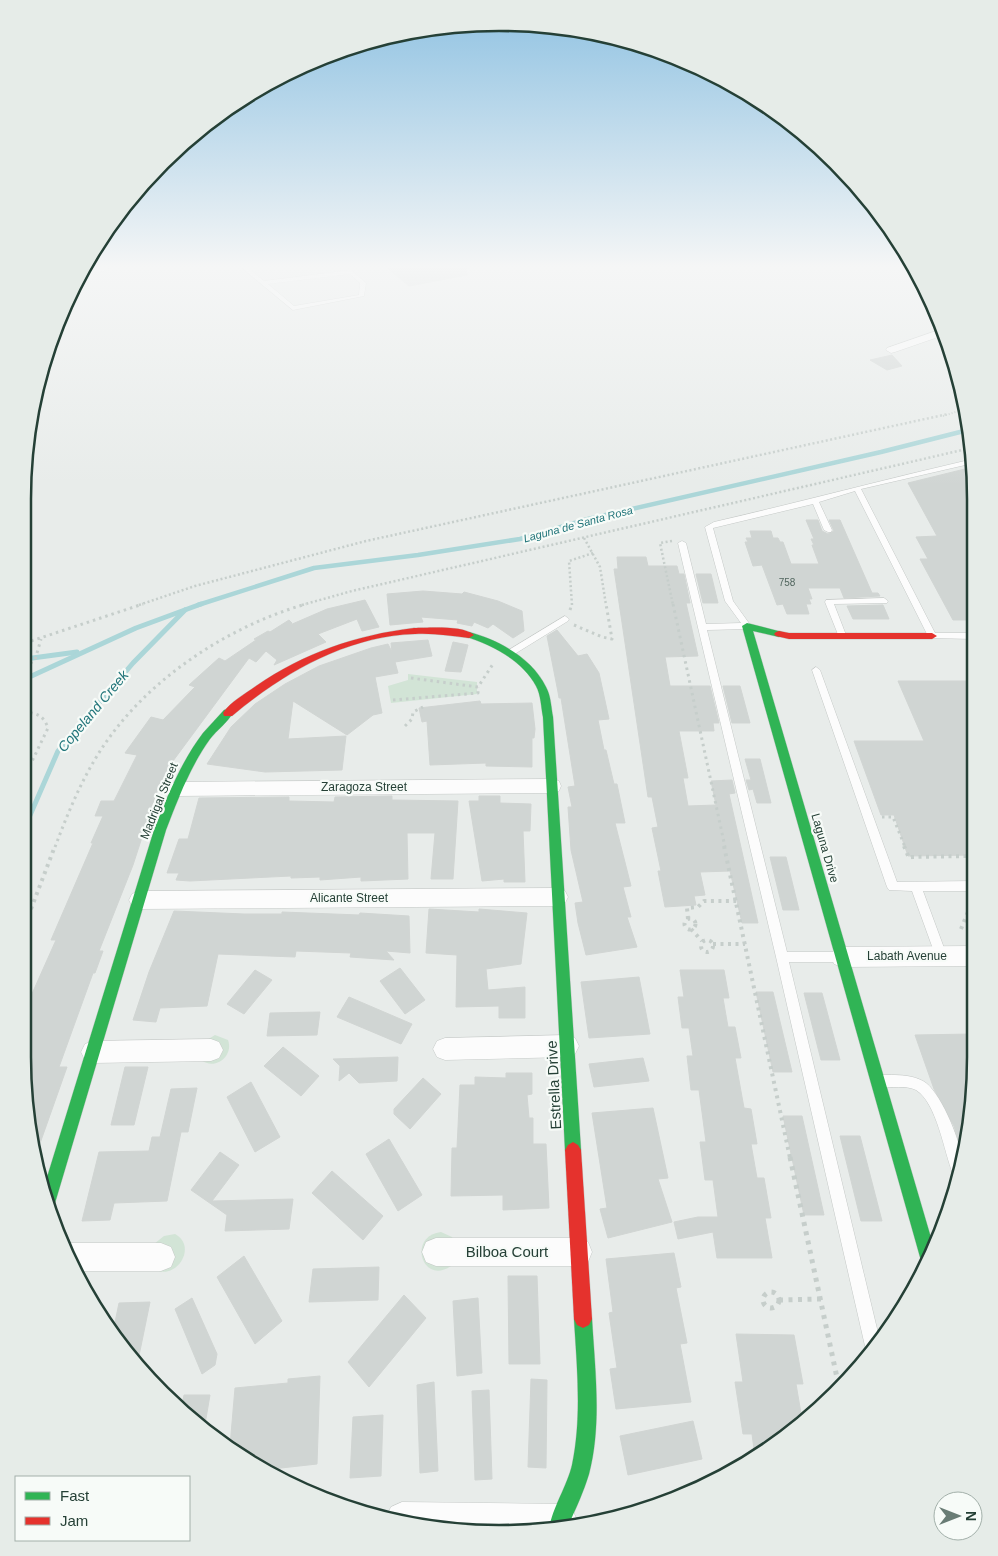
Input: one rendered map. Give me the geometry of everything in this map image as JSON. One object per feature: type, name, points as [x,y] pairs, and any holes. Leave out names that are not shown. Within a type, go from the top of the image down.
[{"type":"street","points":[[891,350],[918,341]]},
{"type":"street","points":[[747,626],[788,636],[932,636]]},
{"type":"street","name":"Laguna Drive","points":[[747,626],[926,1249]]},
{"type":"street","name":"Madrigal Street","points":[[51,1190],[159,834],[176,789],[193,755],[215,725],[239,703],[266,683],[317,656],[365,640],[417,630],[457,632],[478,636],[497,644],[510,653]]},
{"type":"street","name":"Estrella Drive","points":[[510,653],[540,684],[545,697],[548,717],[588,1405],[586,1438],[581,1470],[561,1521]]},
{"type":"street","name":"Zaragoza Street","points":[[176,789],[552,786]]},
{"type":"street","name":"Alicante Street","points":[[139,900],[558,897]]},
{"type":"street","name":"Labath Avenue","points":[[842,957],[967,956]]},
{"type":"street","points":[[445,1049],[567,1046]]},
{"type":"street","points":[[92,1052],[211,1050]]},
{"type":"street","name":"Bilboa Court","points":[[436,1252],[578,1252]]},
{"type":"street","points":[[76,1257],[161,1257]]},
{"type":"street","points":[[424,1519],[545,1523]]},
{"type":"lane","points":[[747,626],[729,601],[709,527],[714,524],[815,501],[858,488],[965,462]]},
{"type":"lane","points":[[858,488],[932,636],[967,636]]},
{"type":"lane","points":[[815,501],[828,530]]},
{"type":"lane","points":[[682,543],[872,1340]]},
{"type":"lane","points":[[842,635],[829,602],[884,601]]},
{"type":"lane","points":[[510,653],[566,623]]},
{"type":"lane","points":[[702,627],[747,626]]},
{"type":"lane","points":[[816,670],[893,887],[967,886]]},
{"type":"lane","points":[[916,886],[941,956]]},
{"type":"lane","points":[[782,957],[842,957]]},
{"type":"lane","points":[[877,1081],[908,1082],[922,1087],[938,1110],[955,1160]]},
{"type":"path","points":[[31,642],[195,586],[366,541],[958,411]]},
{"type":"path","points":[[31,910],[79,788],[100,752],[131,711],[162,682],[182,666],[231,635],[270,616],[361,589],[964,450]]},
{"type":"path","points":[[584,538],[593,553],[600,567],[612,639],[602,638],[566,623],[572,606],[569,561],[593,553]]},
{"type":"path","points":[[660,543],[838,1380]]},
{"type":"path","points":[[31,663],[35,660],[41,640]]},
{"type":"path","points":[[393,700],[478,693],[478,687],[491,666],[496,662]]},
{"type":"path","points":[[411,678],[478,687]]},
{"type":"path","points":[[405,726],[412,719],[413,712],[423,707]]},
{"type":"path","points":[[31,713],[40,714],[46,720],[48,728],[31,763]]},
{"type":"path","points":[[879,816],[893,816],[909,858],[913,858],[911,856],[967,856]]},
{"type":"path","points":[[702,941],[684,924],[688,919],[687,908],[698,907],[704,901],[736,901]]},
{"type":"path","points":[[961,930],[967,915]]},
{"type":"path","points":[[688,919],[694,920],[696,923],[696,926],[691,929]]},
{"type":"path","points":[[702,941],[708,940],[713,944],[745,944]]},
{"type":"path","points":[[702,941],[700,946],[704,951],[711,951],[714,948],[713,944]]},
{"type":"path","points":[[779,1300],[821,1299]]},
{"type":"green space","points":[[408,674],[477,682],[477,694],[391,703],[388,686],[408,680]]},
{"type":"green space","points":[[215,1035],[228,1040],[228,1051],[226,1056],[217,1063],[206,1063],[201,1060],[202,1043]]},
{"type":"green space","points":[[441,1232],[452,1237],[455,1242],[451,1266],[441,1270],[432,1270],[422,1258],[422,1250],[424,1242],[430,1235]]},
{"type":"green space","points":[[175,1234],[182,1240],[185,1248],[180,1262],[175,1268],[168,1271],[160,1271],[152,1267],[154,1244],[164,1236]]},
{"type":"building","points":[[892,355],[902,366],[887,370],[870,360]]},
{"type":"building","points":[[966,469],[967,620],[953,620],[920,559],[928,559],[916,537],[937,536],[908,483]]},
{"type":"building","points":[[806,520],[818,520],[822,531],[828,534],[834,531],[829,520],[840,520],[872,593],[878,593],[880,596],[844,598],[840,588],[808,588],[812,599],[809,599],[811,604],[806,604],[809,614],[787,614],[783,604],[777,605],[762,565],[753,566],[745,542],[748,542],[746,538],[752,538],[750,531],[771,531],[773,538],[778,538],[780,542],[783,542],[791,564],[819,564],[812,545],[814,545],[811,539],[814,539]]},
{"type":"building","points":[[617,557],[646,557],[648,566],[677,566],[679,574],[684,574],[690,603],[686,603],[698,656],[665,657],[670,686],[710,686],[719,723],[713,723],[714,731],[679,731],[688,778],[683,778],[688,806],[716,805],[711,781],[732,780],[735,793],[729,794],[758,923],[742,923],[730,871],[700,872],[705,895],[694,896],[696,905],[665,907],[658,871],[661,871],[652,828],[658,827],[652,797],[648,797],[614,569],[618,569]]},
{"type":"building","points":[[696,574],[711,574],[718,603],[703,603]]},
{"type":"building","points":[[423,591],[462,594],[464,592],[498,601],[522,611],[524,631],[513,638],[493,624],[488,628],[474,622],[472,626],[457,623],[458,620],[421,617],[423,622],[390,625],[387,594]]},
{"type":"building","points":[[365,600],[379,627],[362,631],[357,619],[318,634],[326,642],[274,665],[277,660],[266,651],[256,662],[249,658],[173,761],[157,791],[133,865],[99,951],[103,951],[95,973],[93,973],[59,1067],[67,1067],[39,1145],[32,1088],[31,996],[56,940],[51,940],[103,816],[95,816],[101,801],[114,801],[137,755],[125,753],[151,717],[163,720],[195,687],[189,685],[219,658],[225,661],[256,640],[254,639],[289,620],[292,623],[290,625],[327,609]]},
{"type":"building","points":[[883,605],[889,619],[853,619],[847,606]]},
{"type":"building","points":[[557,630],[578,656],[587,654],[599,673],[609,719],[598,720],[614,784],[617,784],[625,823],[615,823],[631,886],[623,887],[631,917],[627,917],[637,947],[586,955],[575,903],[583,902],[571,850],[568,807],[572,807],[568,787],[575,786],[561,698],[559,698],[547,636]]},
{"type":"building","points":[[428,640],[432,656],[395,662],[398,673],[375,677],[382,713],[373,715],[347,735],[293,701],[288,739],[346,736],[342,770],[265,772],[207,764],[231,727],[255,704],[285,684],[319,666],[371,648],[388,644],[392,652],[391,643]]},
{"type":"building","points":[[453,642],[468,645],[461,672],[445,671]]},
{"type":"building","points":[[898,681],[967,681],[967,855],[908,856],[894,815],[881,815],[854,741],[924,741]]},
{"type":"building","points":[[723,686],[740,686],[750,723],[732,723]]},
{"type":"building","points":[[480,701],[481,704],[532,703],[535,729],[534,738],[532,738],[532,767],[486,766],[486,763],[430,765],[427,721],[422,722],[419,708]]},
{"type":"building","points":[[745,759],[760,759],[771,803],[757,803],[753,789],[749,790],[746,780],[751,780]]},
{"type":"building","points":[[392,796],[392,800],[458,801],[453,879],[431,879],[435,833],[407,833],[408,879],[361,881],[361,877],[320,880],[320,877],[291,878],[291,876],[190,881],[176,880],[179,873],[167,873],[179,839],[188,839],[199,798],[289,797],[289,801],[334,802],[335,797]]},
{"type":"building","points":[[479,796],[500,796],[500,803],[531,804],[530,831],[523,831],[525,882],[504,882],[504,879],[482,881],[469,801],[479,801]]},
{"type":"building","points":[[770,857],[786,857],[799,910],[783,910]]},
{"type":"building","points":[[429,909],[479,912],[479,909],[527,913],[521,964],[486,969],[488,990],[525,987],[525,1018],[499,1018],[499,1006],[456,1007],[457,955],[426,953]]},
{"type":"building","points":[[174,911],[244,914],[282,914],[282,912],[359,915],[360,913],[409,916],[410,953],[386,951],[394,960],[350,957],[351,953],[296,951],[295,957],[218,954],[207,1006],[160,1008],[156,1022],[133,1020],[149,972]]},
{"type":"building","points":[[400,968],[425,1000],[405,1014],[380,981]]},
{"type":"building","points":[[255,970],[272,980],[244,1014],[227,1004]]},
{"type":"building","points":[[680,970],[724,970],[729,998],[723,998],[728,1027],[735,1027],[741,1058],[735,1058],[744,1108],[751,1109],[757,1144],[751,1144],[757,1178],[764,1178],[771,1218],[765,1218],[772,1258],[717,1258],[713,1232],[678,1239],[674,1222],[698,1217],[718,1217],[713,1180],[705,1180],[700,1142],[706,1142],[699,1090],[691,1090],[687,1056],[693,1056],[689,1028],[682,1028],[678,997],[684,997]]},
{"type":"building","points":[[639,977],[650,1034],[589,1038],[581,982]]},
{"type":"building","points":[[756,992],[773,992],[792,1072],[773,1072]]},
{"type":"building","points":[[804,993],[822,993],[840,1060],[821,1060]]},
{"type":"building","points":[[349,997],[412,1024],[401,1044],[337,1017]]},
{"type":"building","points":[[320,1012],[317,1035],[267,1036],[270,1013]]},
{"type":"building","points":[[967,1034],[966,1088],[959,1143],[954,1126],[934,1089],[915,1035]]},
{"type":"building","points":[[283,1047],[319,1076],[301,1096],[264,1066]]},
{"type":"building","points":[[398,1057],[397,1081],[359,1083],[349,1073],[339,1081],[340,1066],[333,1059]]},
{"type":"building","points":[[643,1058],[649,1081],[594,1087],[589,1064]]},
{"type":"building","points":[[125,1067],[148,1067],[134,1125],[111,1125]]},
{"type":"building","points":[[506,1073],[532,1073],[532,1094],[527,1095],[529,1118],[533,1118],[533,1144],[546,1144],[549,1208],[503,1210],[503,1195],[451,1196],[452,1148],[457,1148],[460,1085],[475,1085],[475,1077],[506,1078]]},
{"type":"building","points":[[423,1078],[441,1094],[410,1129],[394,1114],[394,1109]]},
{"type":"building","points":[[251,1082],[280,1137],[255,1152],[227,1097]]},
{"type":"building","points":[[197,1088],[188,1132],[181,1132],[167,1201],[114,1203],[110,1220],[82,1221],[99,1152],[149,1151],[152,1137],[160,1137],[171,1089]]},
{"type":"building","points":[[653,1108],[668,1178],[658,1179],[672,1222],[608,1238],[600,1209],[607,1208],[592,1113]]},
{"type":"building","points":[[783,1116],[802,1116],[824,1215],[804,1215]]},
{"type":"building","points":[[840,1136],[860,1136],[882,1221],[861,1221]]},
{"type":"building","points":[[389,1139],[422,1195],[398,1211],[366,1154]]},
{"type":"building","points":[[220,1152],[239,1165],[212,1201],[293,1199],[289,1229],[225,1231],[227,1215],[191,1190]]},
{"type":"building","points":[[332,1171],[383,1216],[363,1240],[312,1193]]},
{"type":"building","points":[[674,1253],[681,1287],[676,1288],[687,1343],[680,1344],[691,1402],[616,1409],[610,1369],[617,1368],[609,1313],[613,1312],[606,1259]]},
{"type":"building","points":[[244,1256],[282,1321],[255,1344],[217,1277]]},
{"type":"building","points":[[379,1267],[378,1300],[309,1302],[313,1269]]},
{"type":"building","points":[[508,1276],[537,1276],[540,1364],[509,1364]]},
{"type":"building","points":[[404,1295],[426,1318],[369,1387],[348,1362]]},
{"type":"building","points":[[192,1298],[217,1354],[215,1365],[202,1374],[175,1309]]},
{"type":"building","points":[[478,1298],[482,1373],[457,1376],[453,1301]]},
{"type":"building","points":[[150,1302],[139,1355],[115,1324],[119,1303]]},
{"type":"building","points":[[736,1334],[794,1335],[803,1384],[796,1384],[801,1414],[754,1449],[752,1434],[743,1434],[735,1382],[743,1382]]},
{"type":"building","points":[[320,1376],[317,1464],[277,1468],[231,1440],[235,1388],[288,1383],[288,1379]]},
{"type":"building","points":[[531,1379],[547,1380],[546,1468],[528,1467]]},
{"type":"building","points":[[434,1382],[438,1471],[420,1473],[417,1385]]},
{"type":"building","points":[[489,1390],[492,1479],[475,1480],[472,1391]]},
{"type":"building","points":[[184,1395],[210,1395],[206,1421],[191,1409],[183,1402]]},
{"type":"building","points":[[383,1415],[381,1476],[350,1478],[353,1417]]},
{"type":"building","points":[[693,1421],[702,1459],[628,1475],[620,1436]]},
{"type":"waterway","name":"Laguna de Santa Rosa","points":[[200,604],[314,568],[418,555],[520,539],[588,519],[962,432]]},
{"type":"waterway","points":[[31,676],[136,628],[200,604]]},
{"type":"waterway","name":"Copeland Creek","points":[[31,813],[58,751],[133,663],[185,610]]},
{"type":"waterway","points":[[31,658],[77,652]]},
{"type":"traffic: fast","points":[[779,634],[747,626],[926,1249]]},
{"type":"traffic: fast","points":[[469,635],[499,647],[519,661],[536,678],[545,698],[548,717],[573,1150]]},
{"type":"traffic: fast","points":[[51,1190],[160,830],[173,796],[189,764],[207,736],[228,713]]},
{"type":"traffic: fast","points":[[561,1521],[577,1482],[584,1450],[587,1413],[587,1375],[583,1319]]},
{"type":"traffic: jam","points":[[228,713],[250,695],[300,664],[356,641],[385,634],[414,631],[445,631],[469,635]]},
{"type":"traffic: jam","points":[[779,634],[789,636],[932,636]]},
{"type":"traffic: jam","points":[[573,1150],[583,1319]]}]
